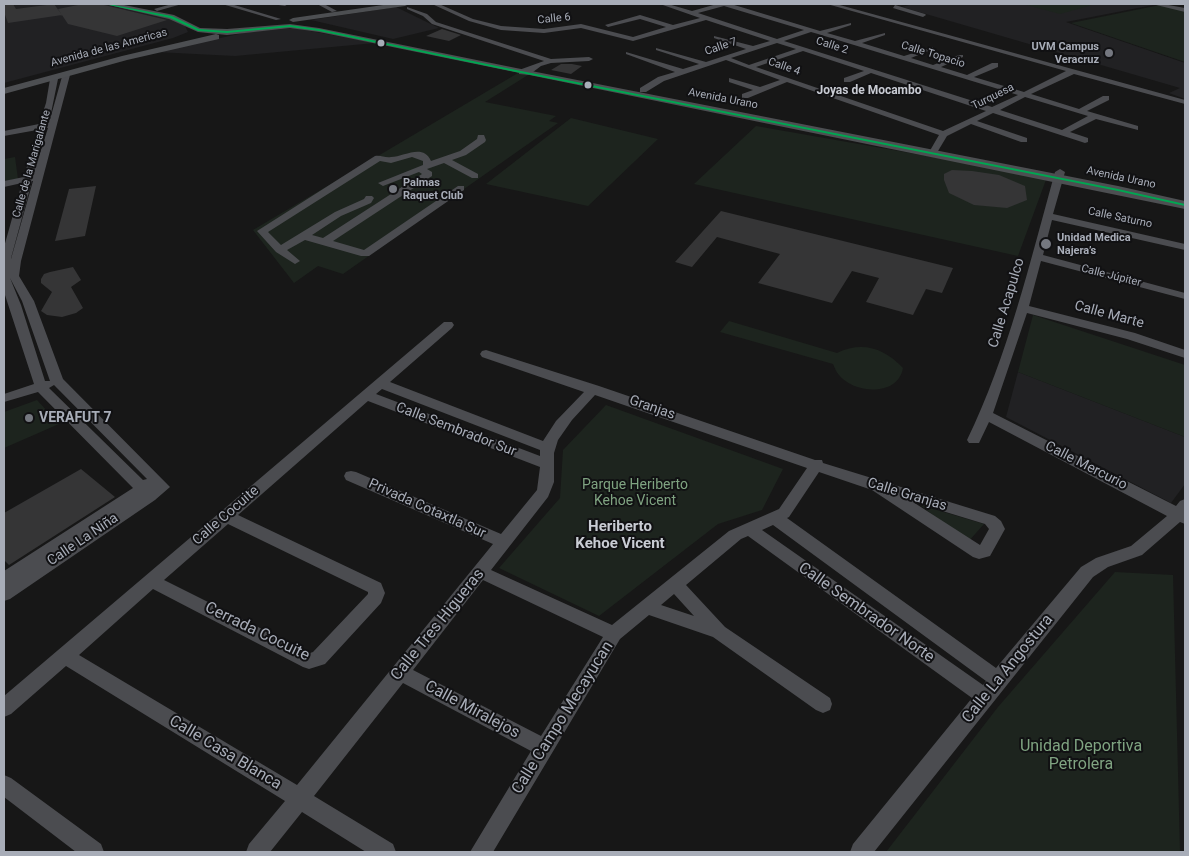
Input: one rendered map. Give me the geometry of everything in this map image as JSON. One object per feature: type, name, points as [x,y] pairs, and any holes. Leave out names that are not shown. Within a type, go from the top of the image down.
[{"type":"main road","points":[[109,4],[172,17],[191,27],[227,32],[256,28],[283,20],[334,11],[385,5],[403,5]]},
{"type":"main road","points":[[135,4],[198,19],[191,27]]},
{"type":"main road","points":[[313,21],[385,5]]},
{"type":"main road","points":[[236,22],[283,20]]},
{"type":"main road","name":"Avenida Urano","points":[[283,20],[313,21],[591,83],[1060,175],[1185,197]]},
{"type":"main road","name":"Avenida de las Americas","points":[[4,91],[194,40],[283,20]]},
{"type":"main road","points":[[177,42],[192,33],[191,27]]},
{"type":"main road","name":"Avenida Urano","points":[[256,28],[304,27],[531,70]]},
{"type":"main road","name":"Avenida de las Americas","points":[[4,86],[177,42],[256,28]]},
{"type":"main road","name":"Avenida Urano","points":[[591,83],[643,90],[934,150]]},
{"type":"main road","name":"Avenida Urano","points":[[1060,175],[1185,205]]},
{"type":"street","points":[[157,9],[179,4]]},
{"type":"street","points":[[225,4],[283,20]]},
{"type":"street","points":[[276,4],[285,4]]},
{"type":"street","points":[[320,4],[334,11]]},
{"type":"street","name":"Calle 6","points":[[435,4],[471,20],[501,28],[544,32],[581,26],[633,39],[706,18]]},
{"type":"street","points":[[692,13],[724,4]]},
{"type":"street","name":"Calle Topacio","points":[[724,4],[1135,128]]},
{"type":"street","points":[[830,4],[1185,102]]},
{"type":"street","points":[[900,23],[923,15],[895,7],[905,4]]},
{"type":"street","points":[[1159,4],[1185,10]]},
{"type":"street","points":[[403,5],[425,15],[434,23],[550,61],[589,59]]},
{"type":"street","points":[[660,12],[670,5]]},
{"type":"street","name":"Calle 2","points":[[670,5],[1085,140]]},
{"type":"street","points":[[608,25],[640,17],[672,28]]},
{"type":"street","points":[[820,33],[849,24]]},
{"type":"street","points":[[828,35],[856,26]]},
{"type":"street","name":"Calle 7","points":[[643,90],[653,82],[810,30]]},
{"type":"street","points":[[856,44],[884,34]]},
{"type":"street","points":[[642,36],[674,47]]},
{"type":"street","points":[[716,37],[751,48]]},
{"type":"street","points":[[905,58],[930,48]]},
{"type":"street","points":[[658,49],[706,64]]},
{"type":"street","points":[[750,67],[803,49]]},
{"type":"street","points":[[628,54],[683,72]]},
{"type":"street","points":[[802,59],[818,54]]},
{"type":"street","points":[[934,67],[961,56]]},
{"type":"street","points":[[1006,63],[1021,56]]},
{"type":"street","name":"Calle 4","points":[[730,60],[944,134]]},
{"type":"street","points":[[531,70],[550,61]]},
{"type":"street","points":[[1031,70],[1045,63]]},
{"type":"street","points":[[968,77],[995,65]]},
{"type":"street","points":[[847,80],[871,71]]},
{"type":"street","name":"Turquesa","points":[[944,134],[1073,71]]},
{"type":"street","name":"Calle de la Marigalante","points":[[66,75],[55,102],[4,279],[21,303],[55,377],[153,488]]},
{"type":"street","name":"Calle de la Marigalante","points":[[54,79],[55,102]]},
{"type":"street","points":[[732,80],[760,90]]},
{"type":"street","points":[[744,96],[786,80]]},
{"type":"street","points":[[1060,132],[1089,114],[1106,98]]},
{"type":"street","points":[[970,121],[1024,140]]},
{"type":"street","points":[[4,133],[48,127]]},
{"type":"street","points":[[4,137],[48,127]]},
{"type":"street","points":[[934,150],[944,134]]},
{"type":"street","points":[[383,183],[431,164],[471,152],[482,140],[481,137]]},
{"type":"street","points":[[294,262],[262,231],[263,229],[378,158],[390,160],[409,154],[424,158],[431,164],[475,176]]},
{"type":"street","points":[[325,242],[428,174],[431,164]]},
{"type":"street","name":"Calle Acapulco","points":[[974,440],[986,415],[1023,308],[1060,175]]},
{"type":"street","points":[[4,184],[33,180]]},
{"type":"street","points":[[4,188],[33,180]]},
{"type":"street","points":[[304,236],[362,254],[368,252],[461,188]]},
{"type":"street","points":[[280,250],[338,214],[368,201],[369,198]]},
{"type":"street","name":"Calle Saturno","points":[[1049,216],[1185,247]]},
{"type":"street","name":"Calle Júpiter","points":[[1037,257],[1185,296]]},
{"type":"street","name":"Calle de la Marigalante","points":[[9,260],[39,383],[153,488]]},
{"type":"street","name":"Calle Marte","points":[[1023,308],[1130,336],[1185,354]]},
{"type":"street","name":"Calle Cocuite","points":[[4,708],[448,325]]},
{"type":"street","name":"Granjas","points":[[486,354],[817,464]]},
{"type":"street","points":[[4,398],[55,377]]},
{"type":"street","points":[[4,389],[39,383]]},
{"type":"street","name":"Calle Sembrador Sur","points":[[380,383],[548,448]]},
{"type":"street","points":[[548,448],[555,433],[594,389]]},
{"type":"street","name":"Calle Sembrador Sur","points":[[365,395],[548,465]]},
{"type":"street","name":"Calle Mercurio","points":[[986,415],[1183,512]]},
{"type":"street","name":"Calle Tres Higueras","points":[[257,852],[546,488],[548,448]]},
{"type":"street","name":"Calle Granjas","points":[[817,464],[877,486],[990,520],[996,525],[997,529],[984,552],[979,553],[877,486]]},
{"type":"street","name":"Calle Campo Mecayucan","points":[[481,852],[614,634],[648,608],[734,534],[775,518],[788,508],[817,464]]},
{"type":"street","name":"Privada Cotaxtla Sur","points":[[351,476],[503,542]]},
{"type":"street","name":"Calle La Niña","points":[[4,579],[153,488]]},
{"type":"street","name":"Calle La Niña","points":[[4,594],[153,488]]},
{"type":"street","name":"Calle La Angostura","points":[[861,852],[998,680],[1092,567],[1133,552],[1183,512]]},
{"type":"street","name":"Cerrada Cocuite","points":[[152,580],[309,660],[318,658],[375,598],[377,593],[375,588],[226,516]]},
{"type":"street","name":"Calle Sembrador Norte","points":[[775,518],[998,680]]},
{"type":"street","name":"Calle Sembrador Norte","points":[[748,528],[985,697]]},
{"type":"street","points":[[481,572],[614,634]]},
{"type":"street","points":[[675,584],[719,632],[824,704]]},
{"type":"street","points":[[862,610],[880,595]]},
{"type":"street","points":[[648,608],[719,632]]},
{"type":"street","name":"Calle Casa Blanca","points":[[64,655],[385,852]]},
{"type":"street","name":"Calle Miralejos","points":[[400,672],[544,748]]},
{"type":"street","points":[[4,785],[93,852]]},
{"type":"shaded area","points":[[4,4],[106,4],[170,18],[185,26],[188,32],[173,38],[4,83]]},
{"type":"shaded area","name":"UVM Campus Veracruz","points":[[913,4],[1153,5],[1066,22],[1185,63],[1185,99],[1169,93],[1180,88],[902,7]]},
{"type":"shaded area","points":[[396,7],[439,28],[393,39],[311,20]]},
{"type":"shaded area","points":[[294,28],[375,43],[235,56],[156,52],[248,32]]},
{"type":"shaded area","points":[[1018,372],[1185,437],[1185,484],[1171,503],[1006,417]]},
{"type":"green space","points":[[1023,4],[1088,4],[1092,5],[1060,14]]},
{"type":"green space","points":[[1160,5],[1185,11],[1185,62],[1071,23]]},
{"type":"green space","name":"Palmas Raquet Club","points":[[518,73],[528,75],[485,102],[556,116],[549,121],[558,123],[343,274],[318,266],[294,283],[253,230]]},
{"type":"green space","points":[[571,118],[658,139],[588,206],[486,184]]},
{"type":"green space","points":[[756,126],[1047,177],[1018,256],[694,184]]},
{"type":"green space","points":[[15,157],[18,179],[4,181],[4,159]]},
{"type":"green space","points":[[1033,315],[1185,365],[1185,437],[1018,372]]},
{"type":"green space","points":[[729,321],[837,353],[855,347],[872,348],[896,361],[903,368],[893,384],[875,390],[865,389],[846,381],[838,374],[833,364],[720,332]]},
{"type":"green space","name":"VERAFUT 7","points":[[37,400],[59,424],[4,448],[4,412]]},
{"type":"green space","name":"Parque Heriberto Kehoe Vicent","points":[[606,405],[783,469],[762,510],[718,524],[599,616],[499,568],[560,498],[563,450]]},
{"type":"green space","points":[[920,505],[984,524],[968,542]]},
{"type":"green space","name":"Unidad Deportiva Petrolera","points":[[1115,572],[1173,575],[1180,852],[886,852],[998,707]]},
{"type":"building","points":[[4,4],[13,4],[16,9],[54,4],[62,15],[8,23],[4,12]]},
{"type":"building","points":[[83,4],[100,4],[167,20],[117,36],[68,24],[58,9]]},
{"type":"building","points":[[442,29],[461,35],[449,41],[426,36]]},
{"type":"building","points":[[561,64],[582,66],[571,74],[551,70]]},
{"type":"building","points":[[952,170],[999,175],[1025,186],[1027,200],[1007,208],[974,205],[949,193],[944,180],[944,174]]},
{"type":"building","points":[[96,186],[85,236],[55,241],[69,189]]},
{"type":"building","points":[[721,211],[953,268],[942,293],[926,289],[913,315],[866,302],[879,278],[852,271],[832,303],[758,283],[780,254],[717,237],[692,267],[675,262]]},
{"type":"building","points":[[73,267],[81,280],[71,287],[83,308],[76,313],[62,317],[47,315],[41,311],[52,292],[41,283],[41,279],[44,274]]},
{"type":"building","points":[[81,469],[115,497],[9,565],[4,560],[4,513]]},
{"type":"transit line","points":[[109,4],[171,17],[198,30],[227,32],[290,26],[319,30],[1185,205]]},
{"type":"place","name":"UVM Campus Veracruz","points":[[1109,53]]},
{"type":"place","name":"Palmas Raquet Club","points":[[393,189]]},
{"type":"place","name":"Unidad Medica Najera’s","points":[[1046,244]]},
{"type":"place","name":"VERAFUT 7","points":[[29,418]]},
{"type":"district","name":"Joyas de Mocambo","points":[[869,91]]},
{"type":"district","name":"Heriberto Kehoe Vicent","points":[[620,536]]}]
